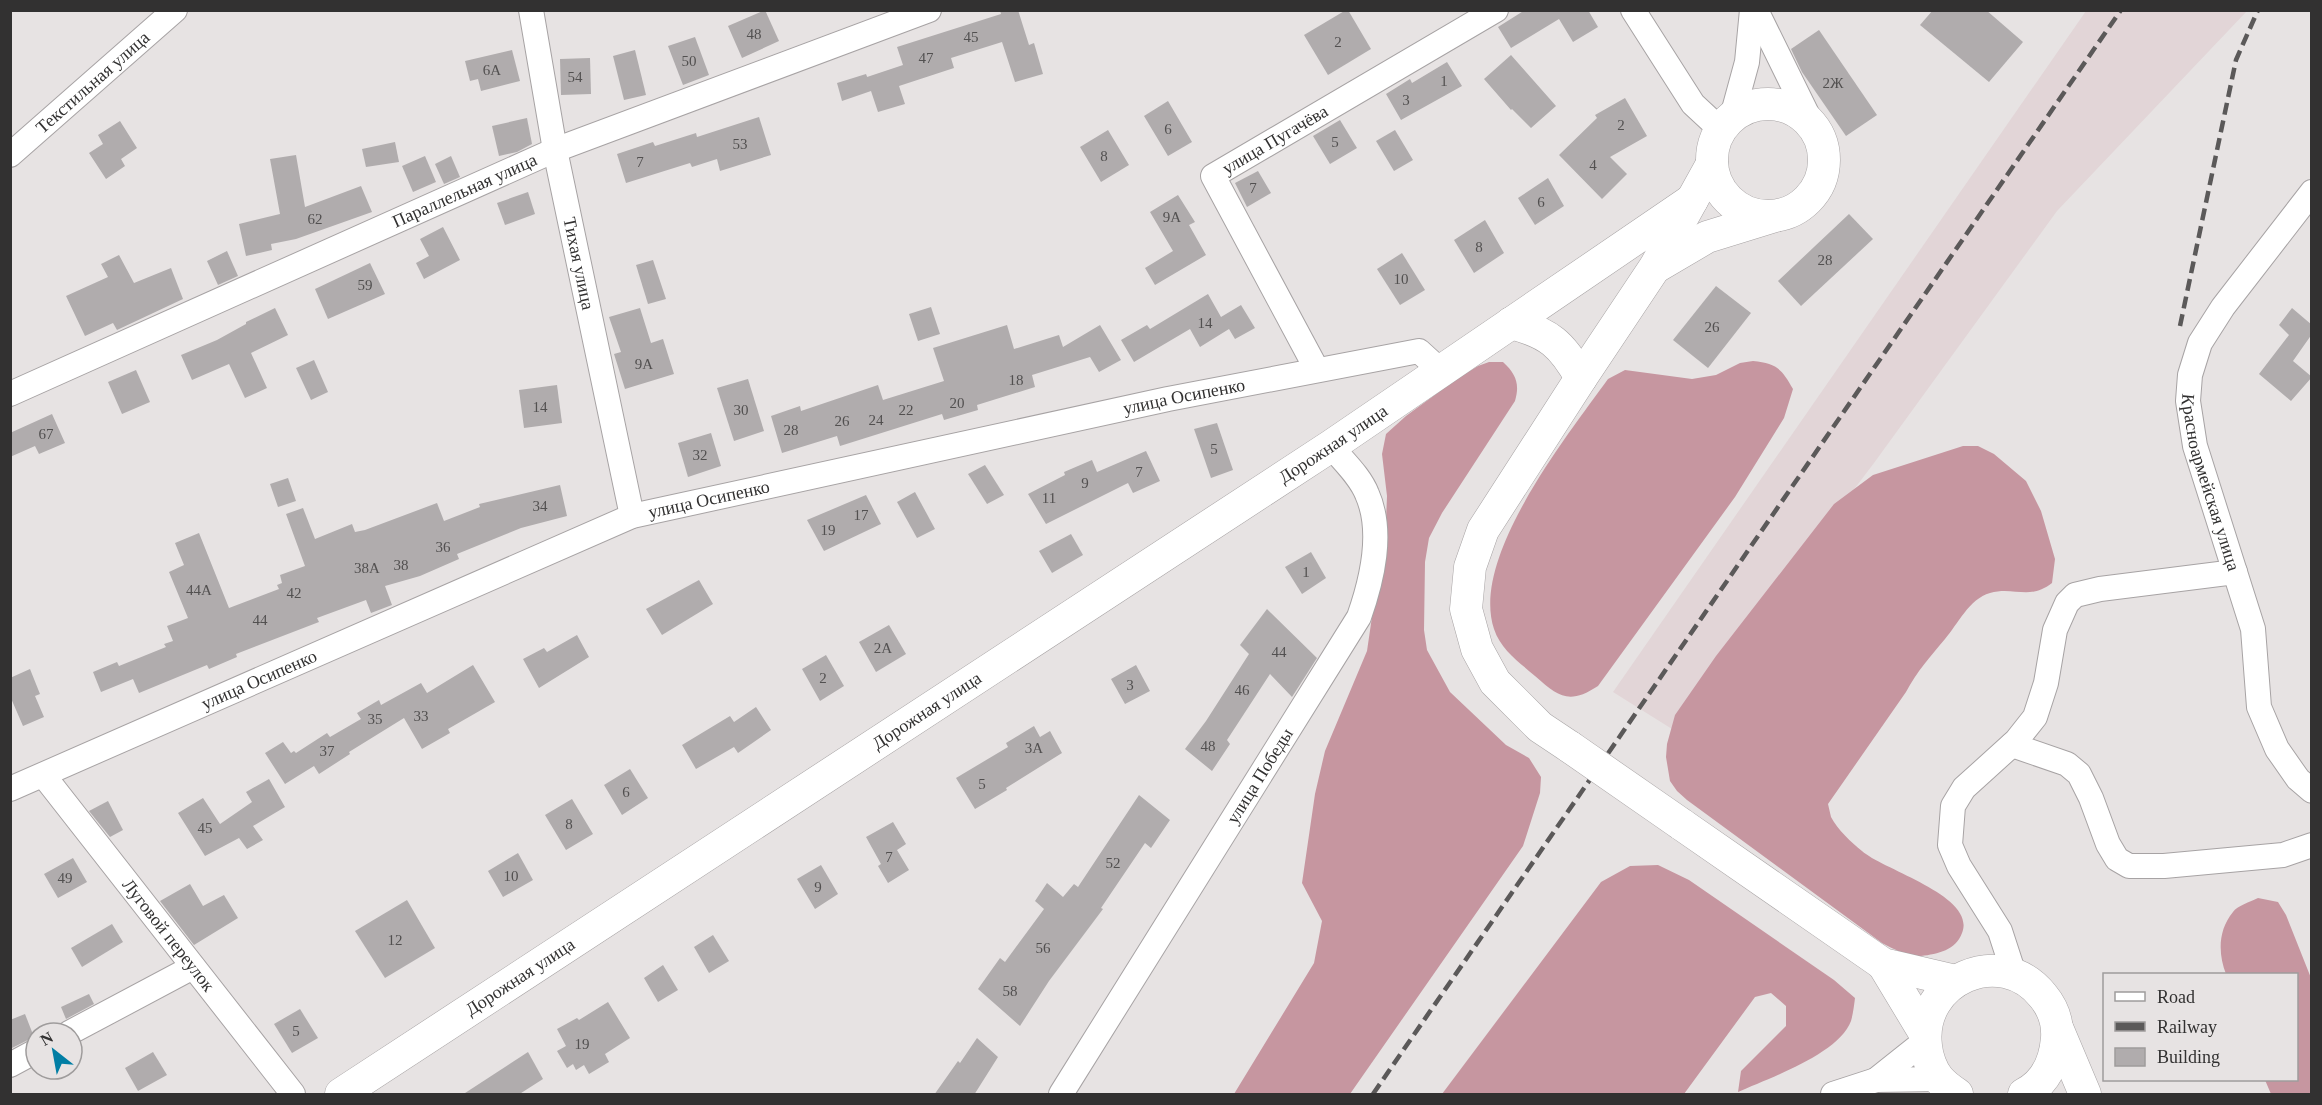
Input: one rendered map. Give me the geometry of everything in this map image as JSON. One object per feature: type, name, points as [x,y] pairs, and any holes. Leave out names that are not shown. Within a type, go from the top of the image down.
[{"type":"main road","points":[[1655,267],[1707,237],[1777,216],[1795,210],[1810,198],[1820,181],[1824,162],[1822,143],[1813,126],[1799,113],[1781,106],[1762,105],[1746,109],[1727,123],[1714,144],[1712,164],[1716,183],[1733,204],[1757,215],[1777,216]]},
{"type":"main road","points":[[1712,164],[1655,267],[1483,530],[1470,567],[1466,609],[1477,649],[1495,682],[1540,727],[1883,964],[1956,981]]},
{"type":"main road","name":"Дорожная улица","points":[[341,1095],[1331,446],[1692,200]]},
{"type":"main road","points":[[1511,323],[1546,336],[1568,355],[1581,378]]},
{"type":"main road","points":[[1883,964],[1925,1036]]},
{"type":"main road","points":[[1947,1087],[1927,1057],[1925,1036],[1931,1009],[1945,989],[1956,981],[1966,975],[1990,970],[2014,974],[2036,987],[2051,1006],[2058,1030],[2085,1095]]},
{"type":"main road","points":[[2024,1095],[2045,1077],[2056,1054],[2058,1030]]},
{"type":"street","name":"Текстильная улица","points":[[10,155],[175,10]]},
{"type":"street","name":"Тихая улица","points":[[531,10],[555,150],[632,516]]},
{"type":"street","name":"Параллельная улица","points":[[10,394],[555,150],[928,10]]},
{"type":"street","name":"улица Пугачёва","points":[[1317,370],[1213,176],[1496,10]]},
{"type":"street","points":[[1633,10],[1693,104],[1727,123],[1747,63],[1754,10]]},
{"type":"street","points":[[1754,10],[1813,126]]},
{"type":"street","name":"Красноармейская улица","points":[[2312,192],[2223,307],[2200,342],[2190,375],[2188,401],[2195,446],[2253,628],[2259,707],[2277,750],[2298,779],[2312,791]]},
{"type":"street","name":"улица Осипенко","points":[[10,789],[632,516],[1168,399],[1419,351],[1441,371]]},
{"type":"street","name":"улица Победы","points":[[1061,1095],[1359,617],[1367,594],[1376,536],[1376,520],[1367,494],[1331,446]]},
{"type":"street","points":[[2014,974],[2000,932],[1959,866],[1950,845],[1953,806],[1964,788],[2012,745],[2035,717],[2046,683],[2055,630],[2067,603],[2075,595],[2100,589],[2235,572]]},
{"type":"street","points":[[2012,745],[2067,764],[2079,774],[2091,798],[2108,844],[2117,859],[2129,866],[2164,866],[2283,855],[2312,845]]},
{"type":"street","name":"Луговой переулок","points":[[44,776],[293,1095]]},
{"type":"street","points":[[84,1025],[193,967]]},
{"type":"street","points":[[1833,1095],[1876,1080],[1925,1036]]},
{"type":"street","points":[[10,1065],[24,1057]]},
{"type":"street","points":[[1876,1080],[1947,1087]]},
{"type":"shaded area","points":[[2086,11],[2247,11],[2057,211],[1874,463],[1672,729],[1613,692]]},
{"type":"shaded area","points":[[1753,361],[1767,363],[1778,368],[1793,389],[1784,418],[1735,497],[1598,686],[1572,697],[1551,689],[1511,655],[1501,643],[1494,629],[1490,600],[1496,568],[1509,533],[1527,498],[1608,379],[1625,370],[1692,379],[1716,375],[1740,363]]},
{"type":"shaded area","points":[[1489,362],[1503,362],[1511,371],[1517,384],[1515,401],[1442,513],[1429,538],[1425,562],[1424,630],[1427,650],[1450,692],[1506,745],[1529,758],[1541,777],[1540,793],[1523,846],[1350,1094],[1234,1094],[1314,963],[1322,921],[1302,883],[1315,794],[1325,751],[1367,651],[1386,521],[1387,496],[1382,454],[1386,434],[1406,416],[1458,378]]},
{"type":"shaded area","points":[[1963,446],[1978,446],[1994,454],[2026,481],[2041,511],[2055,559],[2052,583],[2044,588],[2029,592],[1990,593],[1970,606],[1919,671],[1828,804],[1834,822],[1858,848],[1925,885],[1956,907],[1963,920],[1959,939],[1946,950],[1916,956],[1882,943],[1687,800],[1670,781],[1666,757],[1667,744],[1675,715],[1716,656],[1834,504],[1873,475]]},
{"type":"shaded area","points":[[1658,865],[1689,880],[1834,980],[1855,998],[1851,1021],[1844,1033],[1833,1044],[1802,1064],[1738,1092],[1741,1071],[1786,1026],[1786,1006],[1771,993],[1755,997],[1684,1094],[1442,1094],[1601,882],[1630,866]]},
{"type":"shaded area","points":[[2258,898],[2278,902],[2286,915],[2311,978],[2311,1094],[2271,1094],[2265,1081],[2298,1081],[2298,973],[2226,973],[2221,950],[2222,934],[2228,919],[2237,908]]},
{"type":"building","points":[[765,10],[779,41],[742,58],[728,26]]},
{"type":"building","points":[[1000,10],[1018,10],[1029,45],[1034,43],[1043,74],[1015,82],[1002,42],[951,58],[954,68],[899,86],[905,104],[878,112],[871,91],[842,101],[837,83],[866,74],[867,77],[903,65],[897,47],[1001,14]]},
{"type":"building","points":[[1346,10],[1371,49],[1328,75],[1304,35]]},
{"type":"building","points":[[1525,10],[1588,10],[1598,27],[1573,42],[1559,19],[1511,48],[1498,27]]},
{"type":"building","points":[[1933,10],[1986,10],[2023,42],[1989,82],[1920,25]]},
{"type":"building","points":[[1819,30],[1877,115],[1846,136],[1802,72],[1791,49]]},
{"type":"building","points":[[695,37],[709,75],[683,85],[668,46]]},
{"type":"building","points":[[512,50],[520,81],[481,91],[478,79],[470,81],[465,61]]},
{"type":"building","points":[[635,50],[646,95],[624,100],[613,56]]},
{"type":"building","points":[[1511,55],[1556,106],[1531,128],[1511,110],[1484,79]]},
{"type":"building","points":[[590,58],[591,94],[561,95],[560,59]]},
{"type":"building","points":[[1447,62],[1462,86],[1401,120],[1386,94],[1410,79],[1412,83]]},
{"type":"building","points":[[1625,98],[1647,136],[1610,157],[1627,174],[1602,199],[1559,155],[1597,118],[1595,115]]},
{"type":"building","points":[[1168,101],[1192,142],[1168,156],[1144,116]]},
{"type":"building","points":[[759,117],[771,155],[720,171],[717,159],[692,167],[690,163],[626,183],[617,154],[653,142],[655,146],[696,133],[697,137]]},
{"type":"building","points":[[527,118],[532,144],[517,152],[499,156],[492,126]]},
{"type":"building","points":[[1340,120],[1357,148],[1330,164],[1313,136]]},
{"type":"building","points":[[120,121],[137,148],[121,159],[125,166],[106,179],[89,153],[103,144],[98,135]]},
{"type":"building","points":[[1108,130],[1129,165],[1101,182],[1080,147]]},
{"type":"building","points":[[1395,130],[1413,160],[1394,171],[1376,141]]},
{"type":"building","points":[[395,142],[399,162],[366,167],[362,149]]},
{"type":"building","points":[[296,155],[305,207],[361,186],[372,212],[296,239],[271,244],[272,250],[246,256],[239,224],[280,214],[270,159]]},
{"type":"building","points":[[425,156],[436,182],[413,192],[402,166]]},
{"type":"building","points":[[451,156],[460,177],[444,184],[435,164]]},
{"type":"building","points":[[1258,171],[1271,193],[1247,207],[1235,183]]},
{"type":"building","points":[[1548,178],[1564,206],[1535,225],[1518,198]]},
{"type":"building","points":[[528,192],[535,214],[505,225],[497,203]]},
{"type":"building","points":[[1178,195],[1195,222],[1189,225],[1206,255],[1155,285],[1145,268],[1173,251],[1150,212]]},
{"type":"building","points":[[1849,214],[1873,239],[1801,306],[1778,281]]},
{"type":"building","points":[[1485,220],[1504,253],[1474,273],[1454,240]]},
{"type":"building","points":[[443,227],[460,260],[424,279],[416,263],[429,256],[420,239]]},
{"type":"building","points":[[227,251],[238,276],[218,285],[207,261]]},
{"type":"building","points":[[1402,253],[1425,290],[1400,305],[1377,269]]},
{"type":"building","points":[[119,255],[134,283],[171,268],[183,299],[117,330],[113,323],[85,336],[66,296],[108,277],[101,264]]},
{"type":"building","points":[[653,260],[666,299],[648,304],[636,265]]},
{"type":"building","points":[[370,263],[385,294],[328,319],[315,289]]},
{"type":"building","points":[[1716,286],[1751,313],[1708,368],[1673,340]]},
{"type":"building","points":[[1208,294],[1221,317],[1241,305],[1255,328],[1235,339],[1229,329],[1200,347],[1190,329],[1134,362],[1121,340],[1147,325],[1150,329]]},
{"type":"building","points":[[931,307],[940,334],[918,341],[909,314]]},
{"type":"building","points":[[275,308],[288,335],[251,353],[267,388],[245,398],[229,364],[192,380],[181,355],[217,340]]},
{"type":"building","points":[[640,308],[651,343],[663,339],[674,374],[625,389],[614,354],[621,352],[609,317]]},
{"type":"building","points":[[2292,308],[2312,325],[2312,334],[2293,361],[2312,377],[2291,401],[2259,374],[2289,335],[2279,325]]},
{"type":"building","points":[[1007,325],[1014,349],[1059,335],[1063,347],[1100,325],[1121,360],[1099,372],[1090,357],[1032,375],[1035,387],[977,405],[978,410],[944,420],[942,414],[840,446],[837,436],[782,453],[771,416],[800,406],[801,411],[878,385],[883,400],[944,381],[933,348]]},
{"type":"building","points":[[314,360],[328,392],[311,400],[296,368]]},
{"type":"building","points":[[136,370],[150,402],[122,414],[108,382]]},
{"type":"building","points":[[748,379],[764,431],[734,441],[717,388]]},
{"type":"building","points":[[557,385],[562,423],[524,428],[519,390]]},
{"type":"building","points":[[52,414],[65,443],[39,454],[35,446],[10,457],[10,433]]},
{"type":"building","points":[[1217,423],[1233,470],[1211,478],[1194,429]]},
{"type":"building","points":[[711,433],[721,466],[688,477],[678,443]]},
{"type":"building","points":[[1146,451],[1160,481],[1133,493],[1128,483],[1046,524],[1028,494],[1065,475],[1064,472],[1092,460],[1097,472]]},
{"type":"building","points":[[985,465],[1004,495],[987,504],[968,474]]},
{"type":"building","points":[[288,478],[296,501],[278,507],[270,484]]},
{"type":"building","points":[[560,485],[567,516],[521,528],[457,554],[459,559],[420,576],[385,586],[392,605],[371,613],[366,600],[317,618],[319,622],[236,654],[237,657],[209,669],[207,665],[139,693],[133,679],[101,692],[93,672],[117,662],[119,666],[166,647],[164,644],[173,641],[167,626],[188,618],[169,572],[184,565],[175,543],[199,533],[229,608],[279,589],[277,585],[282,583],[280,575],[305,566],[286,514],[303,508],[315,539],[352,524],[355,532],[365,530],[437,503],[444,521],[480,507],[479,504]]},
{"type":"building","points":[[915,492],[935,529],[917,538],[897,502]]},
{"type":"building","points":[[866,495],[881,524],[824,551],[807,520]]},
{"type":"building","points":[[1071,534],[1083,555],[1052,573],[1039,551]]},
{"type":"building","points":[[1311,552],[1326,578],[1302,594],[1285,567]]},
{"type":"building","points":[[699,580],[713,604],[662,635],[646,609]]},
{"type":"building","points":[[1267,609],[1317,658],[1292,697],[1270,674],[1227,740],[1230,744],[1212,771],[1185,749],[1249,654],[1240,645]]},
{"type":"building","points":[[889,625],[906,654],[876,672],[859,642]]},
{"type":"building","points":[[577,635],[589,657],[539,688],[523,659],[544,648],[547,652]]},
{"type":"building","points":[[826,655],[844,686],[820,701],[802,669]]},
{"type":"building","points":[[473,665],[495,702],[448,729],[450,733],[422,749],[404,718],[349,752],[350,754],[319,774],[314,766],[285,784],[265,753],[283,742],[291,753],[294,751],[296,753],[327,733],[330,737],[361,719],[357,713],[379,700],[381,705],[421,683],[427,693]]},
{"type":"building","points":[[1136,665],[1150,691],[1125,704],[1111,679]]},
{"type":"building","points":[[30,669],[40,694],[35,696],[44,717],[23,726],[10,696],[10,678]]},
{"type":"building","points":[[756,707],[771,730],[738,753],[734,747],[696,769],[682,745],[730,716],[734,722]]},
{"type":"building","points":[[1034,726],[1040,737],[1050,731],[1062,753],[975,809],[956,778],[1008,747],[1006,743]]},
{"type":"building","points":[[630,769],[648,798],[622,815],[604,785]]},
{"type":"building","points":[[269,779],[285,807],[253,826],[263,840],[247,849],[239,838],[205,856],[178,813],[203,798],[220,824],[252,802],[246,792]]},
{"type":"building","points":[[1139,795],[1170,820],[1151,848],[1145,843],[1101,908],[1103,909],[1049,981],[1020,1026],[978,989],[1000,958],[1005,962],[1044,909],[1035,901],[1047,883],[1063,897],[1074,884],[1078,887]]},
{"type":"building","points":[[572,799],[593,834],[566,850],[545,815]]},
{"type":"building","points":[[108,801],[123,830],[110,837],[89,811]]},
{"type":"building","points":[[893,822],[906,844],[897,850],[909,870],[888,883],[878,866],[881,864],[866,837]]},
{"type":"building","points":[[518,853],[533,880],[503,897],[488,871]]},
{"type":"building","points":[[73,858],[87,882],[58,898],[44,874]]},
{"type":"building","points":[[821,865],[838,894],[815,909],[797,879]]},
{"type":"building","points":[[190,884],[203,906],[224,895],[238,918],[194,945],[160,901]]},
{"type":"building","points":[[407,900],[435,948],[385,978],[355,931]]},
{"type":"building","points":[[112,924],[123,942],[82,967],[71,948]]},
{"type":"building","points":[[713,935],[729,961],[709,973],[694,947]]},
{"type":"building","points":[[663,965],[678,990],[658,1002],[644,978]]},
{"type":"building","points":[[89,994],[94,1004],[66,1019],[61,1007]]},
{"type":"building","points":[[608,1002],[630,1038],[605,1054],[609,1062],[589,1074],[584,1065],[576,1070],[573,1064],[567,1068],[557,1051],[566,1046],[557,1029],[577,1018],[579,1020]]},
{"type":"building","points":[[300,1009],[318,1038],[292,1053],[274,1024]]},
{"type":"building","points":[[25,1014],[28,1021],[24,1021],[24,1042],[10,1049],[10,1020]]},
{"type":"building","points":[[977,1038],[998,1057],[974,1095],[934,1095],[958,1061],[960,1063]]},
{"type":"building","points":[[153,1052],[167,1075],[138,1091],[125,1068]]},
{"type":"building","points":[[528,1052],[543,1079],[518,1095],[462,1095]]},
{"type":"railway","points":[[1373,1094],[2121,10]]},
{"type":"railway","points":[[2180,326],[2236,60],[2258,10]]}]
